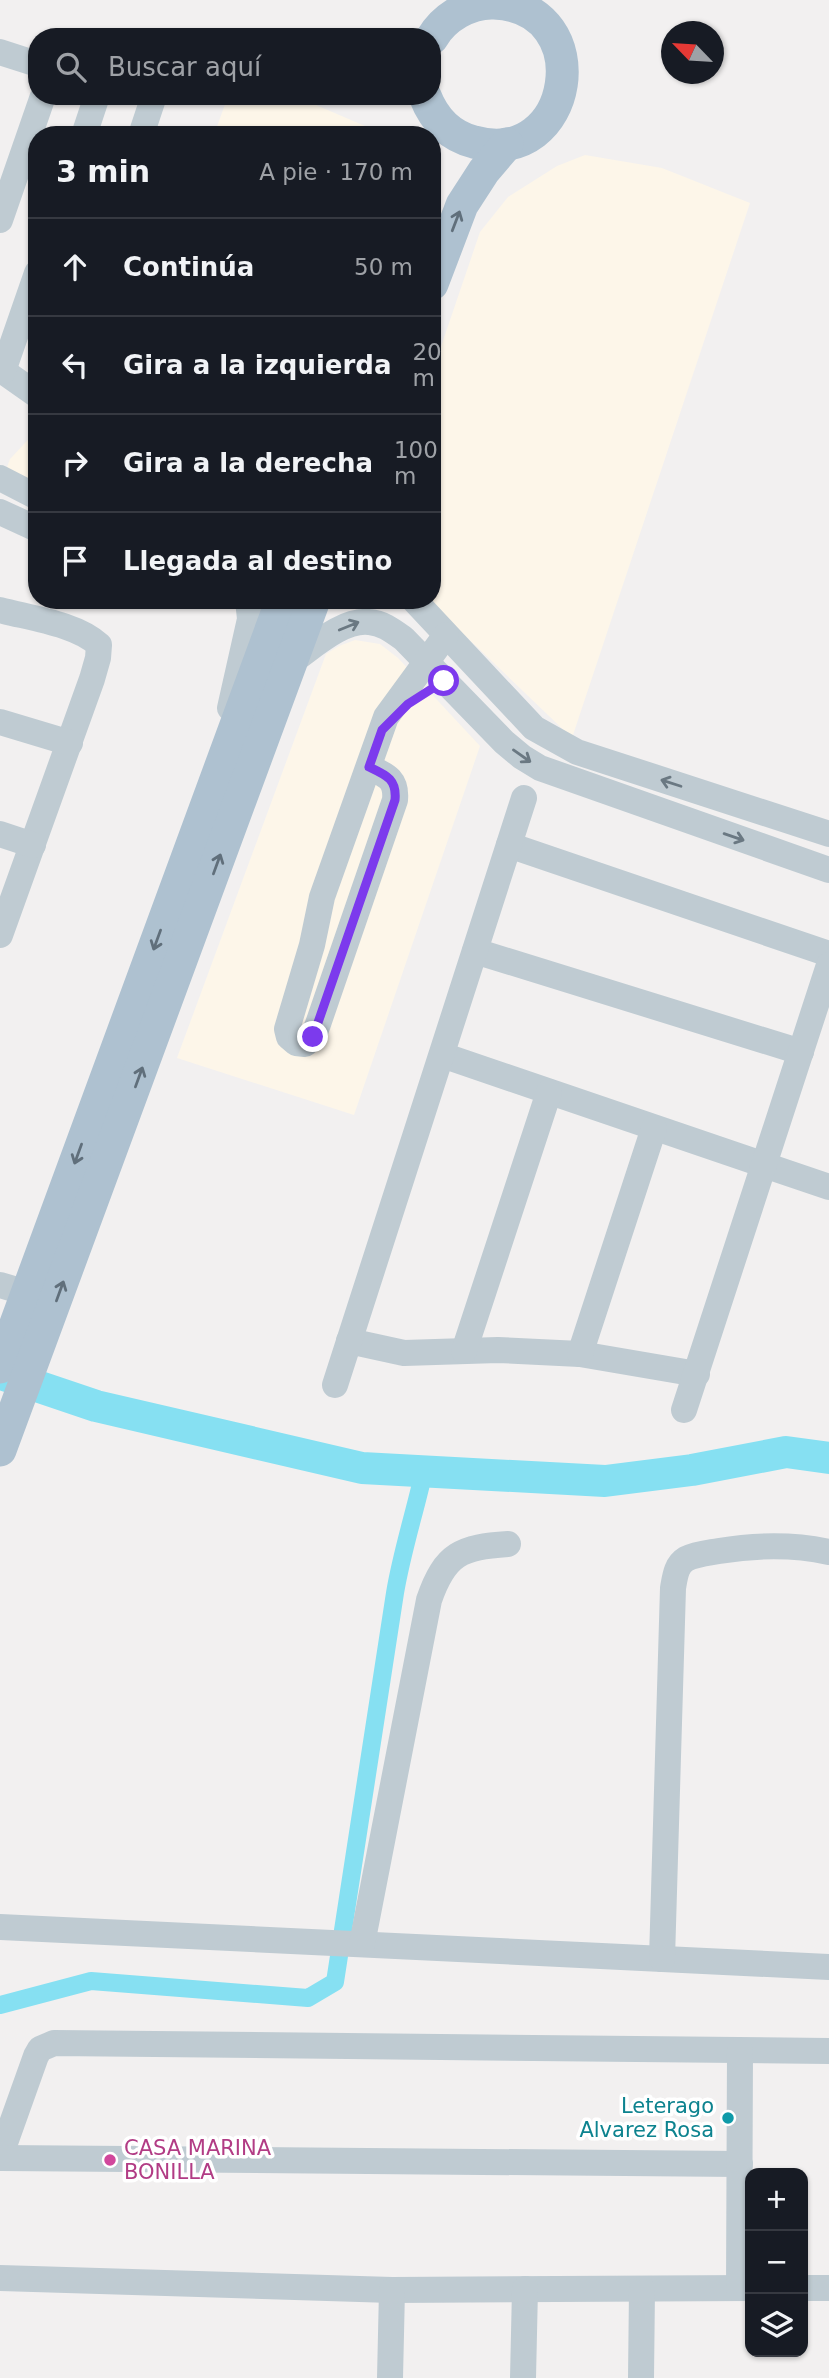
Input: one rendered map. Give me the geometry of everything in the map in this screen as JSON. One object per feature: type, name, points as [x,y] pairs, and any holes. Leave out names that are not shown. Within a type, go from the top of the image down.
[{"type":"main road","points":[[429,114],[464,140],[485,145],[507,144],[527,137],[544,124],[556,106],[563,86],[564,64],[558,44],[554,0]]},
{"type":"main road","points":[[439,28],[473,3],[505,4],[521,8],[536,17],[549,29],[558,44]]},
{"type":"main road","points":[[441,260],[462,205],[484,171],[507,144]]},
{"type":"main road","points":[[0,1450],[14,1412],[14,1289],[227,750],[279,609]]},
{"type":"main road","points":[[15,1355],[311,609]]},
{"type":"street","points":[[0,52],[28,61]]},
{"type":"street","points":[[33,126],[40,105]]},
{"type":"street","points":[[87,126],[94,105]]},
{"type":"street","points":[[142,126],[145,105]]},
{"type":"street","points":[[0,220],[28,139]]},
{"type":"street","points":[[28,296],[1,370],[28,389]]},
{"type":"street","points":[[3,488],[28,495]]},
{"type":"street","points":[[0,512],[28,525]]},
{"type":"street","points":[[227,750],[229,712],[250,619],[249,609]]},
{"type":"street","points":[[422,609],[534,728],[577,752],[829,834]]},
{"type":"street","points":[[0,610],[77,631],[99,645],[92,679],[0,935]]},
{"type":"street","points":[[291,662],[341,629],[357,622],[371,622],[387,627],[404,639],[504,742],[540,768],[829,870]]},
{"type":"street","points":[[369,767],[393,781],[396,789],[395,800],[313,1037],[305,1044],[296,1043],[289,1037],[286,1029],[289,1016],[309,956],[322,897],[382,730],[393,706],[446,635]]},
{"type":"street","points":[[382,730],[408,704],[444,681],[478,670]]},
{"type":"street","points":[[0,722],[70,743]]},
{"type":"street","points":[[335,1385],[524,798]]},
{"type":"street","points":[[0,834],[33,845]]},
{"type":"street","points":[[509,845],[829,954]]},
{"type":"street","points":[[475,951],[801,1052]]},
{"type":"street","points":[[684,1410],[829,965]]},
{"type":"street","points":[[442,1055],[829,1187]]},
{"type":"street","points":[[464,1351],[549,1092]]},
{"type":"street","points":[[580,1354],[654,1128]]},
{"type":"street","points":[[349,1342],[404,1353],[532,1350],[580,1354],[697,1374]]},
{"type":"street","points":[[362,1944],[433,1586],[447,1566],[463,1551],[476,1546],[508,1544]]},
{"type":"street","points":[[662,1959],[675,1575],[686,1559],[741,1548],[802,1546],[829,1552]]},
{"type":"street","points":[[0,1927],[829,1967]]},
{"type":"street","points":[[740,2164],[0,2158],[36,2056],[40,2049],[54,2043],[829,2051]]},
{"type":"street","points":[[0,2278],[392,2290],[744,2288],[740,2051]]},
{"type":"street","points":[[808,2288],[829,2288]]},
{"type":"street","points":[[523,2378],[525,2289]]},
{"type":"street","points":[[641,2378],[642,2289]]},
{"type":"street","points":[[390,2378],[392,2290]]},
{"type":"shaded area","points":[[225,105],[316,105],[365,126],[217,126]]},
{"type":"shaded area","points":[[585,155],[662,168],[750,203],[572,738],[437,609],[441,609],[441,347],[480,232],[508,197],[557,166]]},
{"type":"shaded area","points":[[28,440],[28,484],[5,473],[10,459]]},
{"type":"shaded area","points":[[355,640],[380,644],[398,658],[480,746],[354,1115],[177,1058],[326,654]]},
{"type":"waterway","points":[[1,1374],[96,1406],[362,1468],[605,1481],[692,1470],[786,1452],[829,1458]]},
{"type":"waterway","points":[[0,2005],[91,1981],[308,1998],[335,1982],[395,1593],[424,1471]]},
{"type":"place","name":"Leterago Alvarez Rosa","points":[[728,2118]]},
{"type":"place","name":"CASA MARINA BONILLA","points":[[110,2160]]},
{"type":"route","points":[[313,1037],[395,800],[396,789],[393,781],[369,767],[382,730],[408,704],[444,681]]}]
